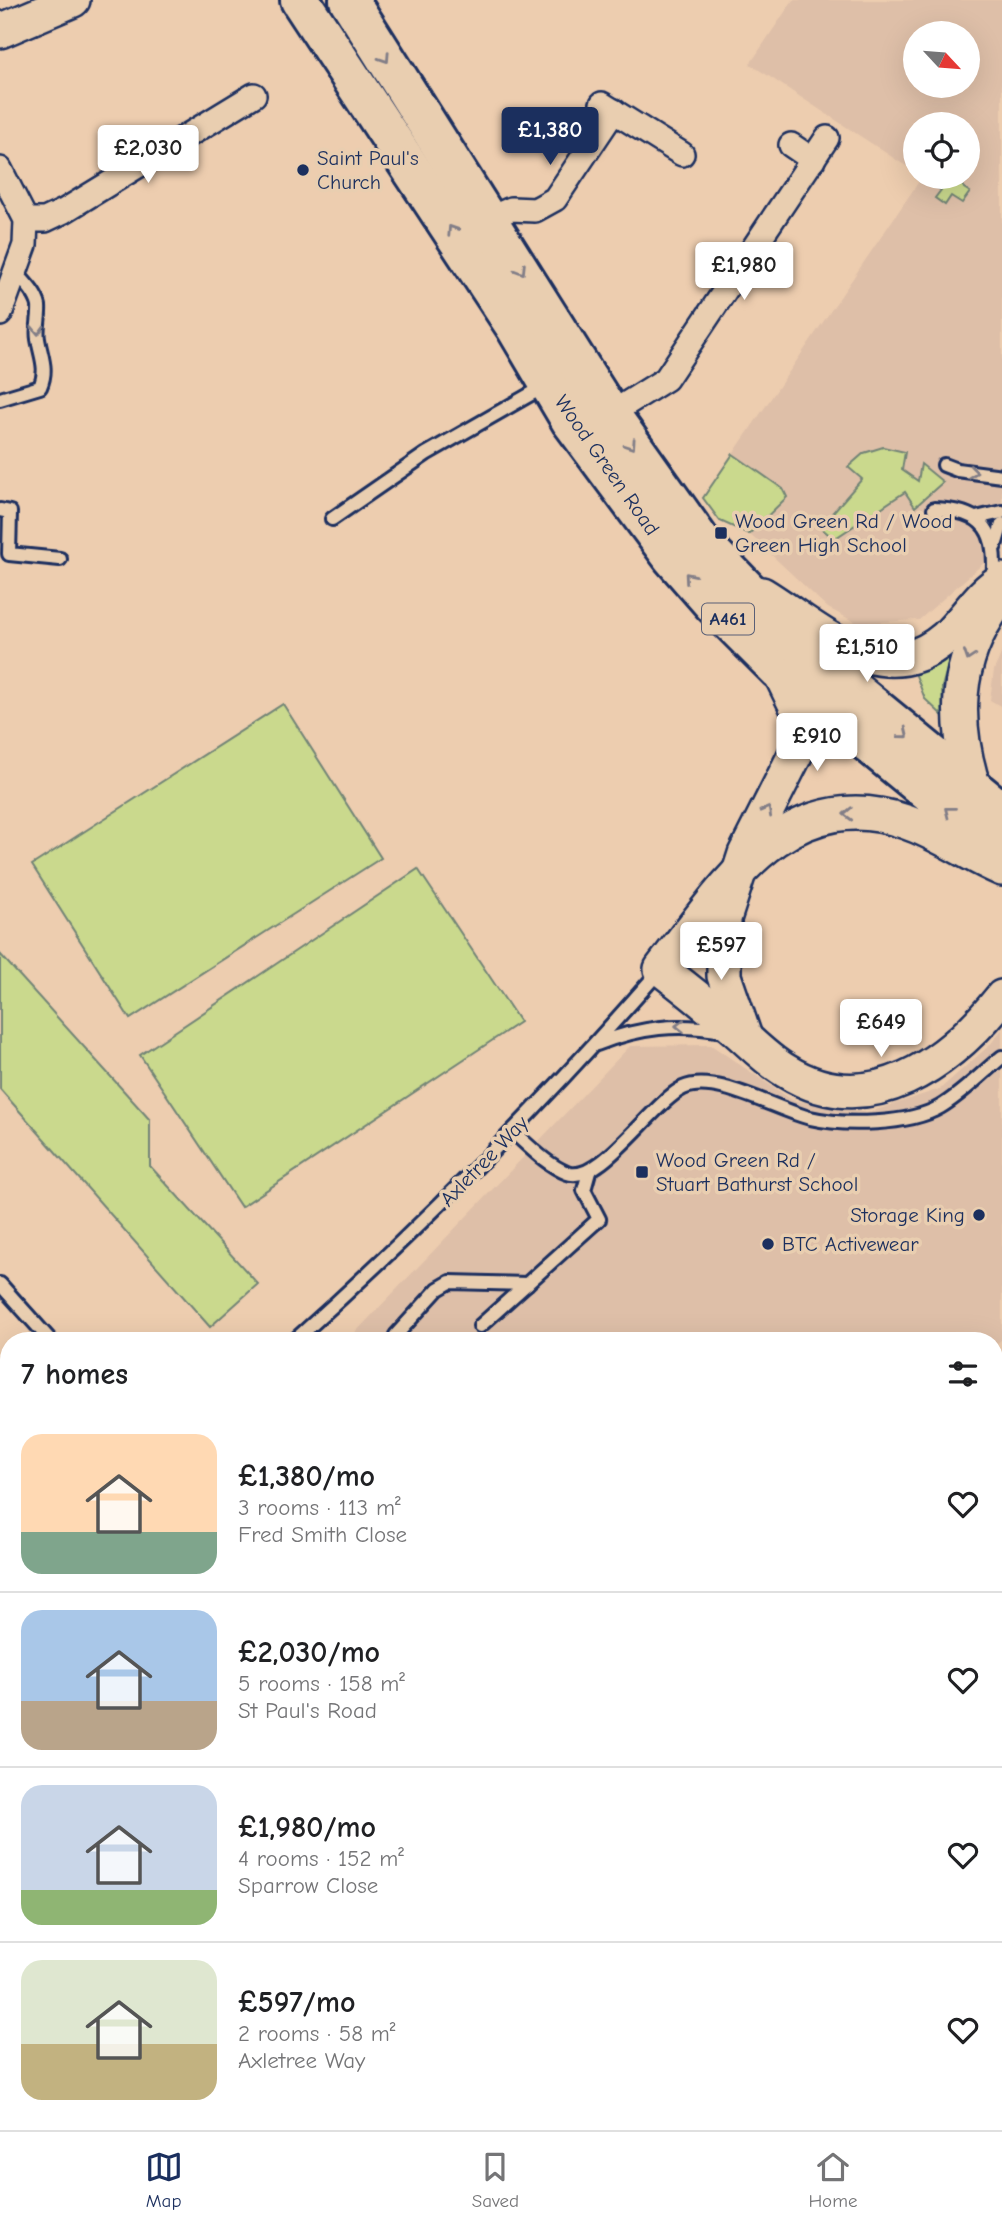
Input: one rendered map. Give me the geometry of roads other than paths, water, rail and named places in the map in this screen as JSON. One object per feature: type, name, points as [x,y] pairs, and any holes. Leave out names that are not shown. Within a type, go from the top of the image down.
[{"type":"highway","name":"Wood Green Road","points":[[300,0],[551,383],[571,421],[641,518],[714,605],[778,669],[1002,853]]},
{"type":"highway","name":"Wood Green Road","points":[[349,0],[610,414],[665,494],[727,573],[808,653],[988,802]]},
{"type":"street","points":[[0,31],[28,13],[73,0]]},
{"type":"street","points":[[26,220],[45,220],[64,211],[254,95]]},
{"type":"street","points":[[488,219],[511,209],[535,210],[555,199],[607,107],[682,154]]},
{"type":"street","points":[[610,414],[666,379],[827,138]]},
{"type":"street","points":[[791,145],[813,160]]},
{"type":"street","points":[[0,169],[26,220],[25,245],[0,314]]},
{"type":"street","points":[[727,573],[851,651],[892,660],[932,649],[999,587]]},
{"type":"street","points":[[988,802],[960,734],[958,708],[962,677],[975,638],[999,587]]},
{"type":"street","name":"Axletree Way","points":[[746,1039],[724,976],[724,919],[737,873],[799,747],[799,712],[778,669]]},
{"type":"street","name":"Axletree Way","points":[[661,969],[737,873],[760,851],[794,827],[841,813],[874,814],[907,822],[1002,869]]},
{"type":"street","points":[[661,969],[788,1073],[818,1086],[847,1090],[890,1085],[913,1077],[940,1060],[1002,997]]},
{"type":"lane","points":[[0,399],[40,387],[44,378],[44,362],[38,340],[38,306],[33,293],[14,270]]},
{"type":"lane","points":[[332,519],[426,454],[551,383]]},
{"type":"lane","points":[[944,465],[957,470],[1002,476]]},
{"type":"lane","points":[[934,509],[959,511],[976,518],[992,537],[999,587]]},
{"type":"lane","points":[[0,510],[10,512],[9,554],[60,559]]},
{"type":"lane","points":[[976,518],[1002,512]]},
{"type":"lane","points":[[995,546],[1002,524]]},
{"type":"lane","name":"Axletree Way","points":[[304,1332],[397,1249],[513,1132],[595,1045],[661,969]]},
{"type":"lane","points":[[595,1045],[629,1031],[677,1025],[725,1031],[746,1039]]},
{"type":"lane","points":[[513,1132],[559,1169],[571,1175],[589,1172],[684,1087],[724,1086],[809,1118],[848,1123],[897,1120],[939,1108],[1002,1057]]},
{"type":"lane","points":[[480,1326],[599,1219],[584,1190],[589,1172]]},
{"type":"lane","points":[[399,1332],[438,1289],[450,1282],[527,1284]]},
{"type":"lane","points":[[0,1284],[43,1332]]},
{"type":"place","name":"Saint Paul's Church","points":[[303,170]]},
{"type":"place","name":"Wood Green Rd / Wood Green High School","points":[[721,533]]},
{"type":"place","name":"Wood Green Rd / Stuart Bathurst School","points":[[642,1172]]},
{"type":"place","name":"Storage King","points":[[979,1215]]},
{"type":"place","name":"BTC Activewear","points":[[768,1244]]}]
